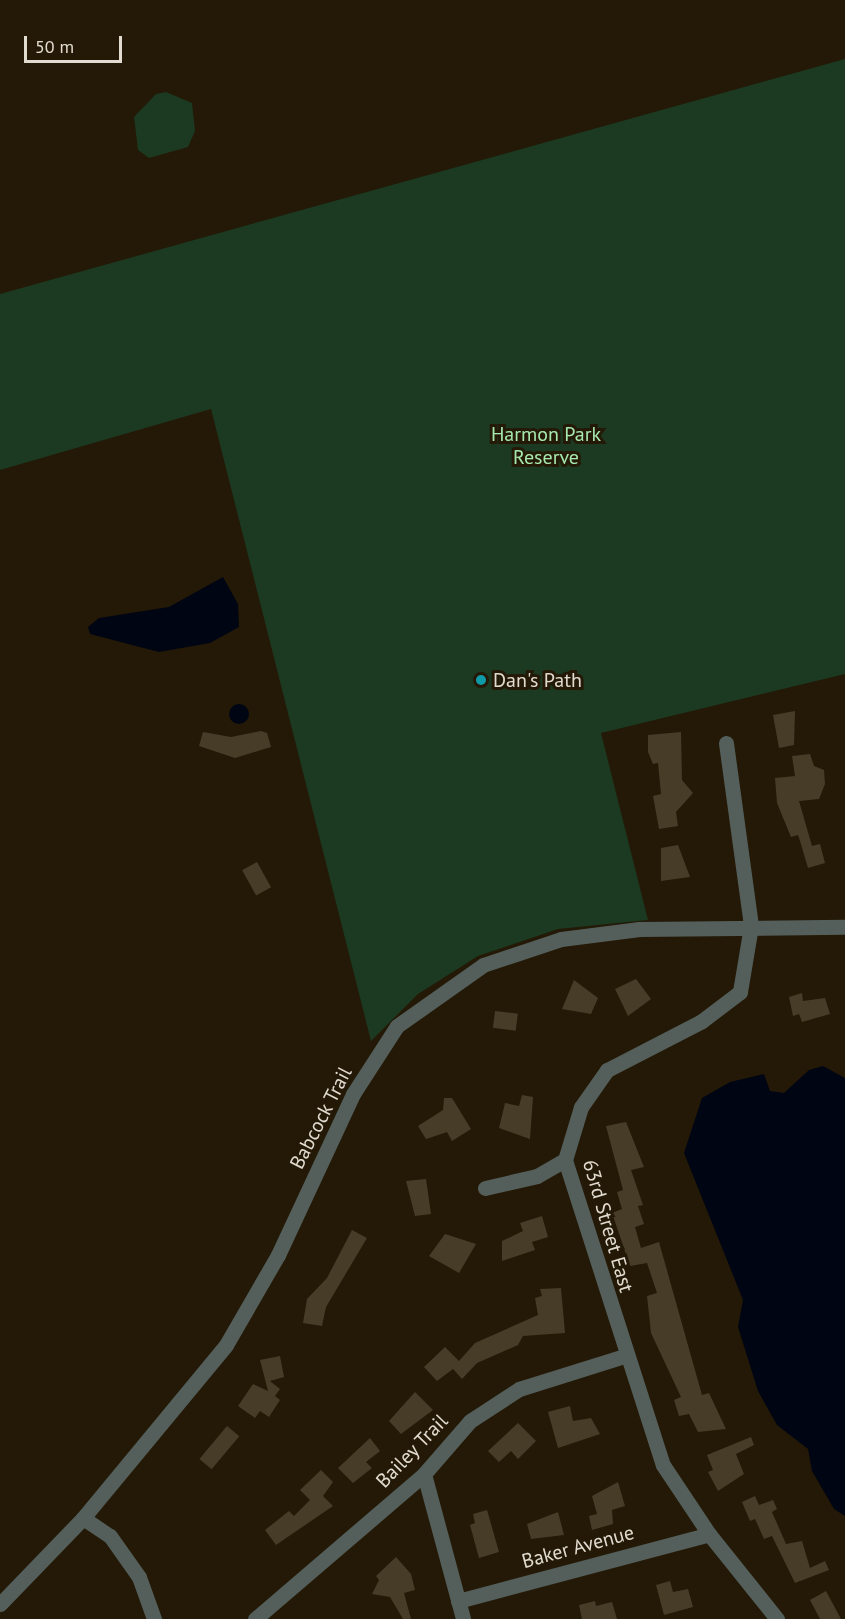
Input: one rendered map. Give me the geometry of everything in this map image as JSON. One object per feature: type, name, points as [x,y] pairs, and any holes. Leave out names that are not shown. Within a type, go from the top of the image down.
[{"type":"street","name":"63rd Street East","points":[[726,743],[750,926],[740,992],[702,1021],[607,1070],[581,1107],[565,1160],[624,1356],[663,1465],[709,1534],[777,1619]]},
{"type":"street","name":"Babcock Trail","points":[[0,1603],[83,1518],[226,1345],[278,1255],[353,1094],[397,1026],[483,965],[561,939],[639,929],[750,926],[845,927]]},
{"type":"street","points":[[485,1188],[537,1176],[565,1160]]},
{"type":"street","name":"Bailey Trail","points":[[255,1619],[424,1474],[470,1421],[519,1389],[624,1356]]},
{"type":"street","points":[[424,1474],[463,1619]]},
{"type":"street","points":[[83,1518],[110,1536],[139,1576],[154,1619]]},
{"type":"street","name":"Baker Avenue","points":[[458,1601],[709,1534]]},
{"type":"green space","name":"Harmon Park Reserve","points":[[845,59],[845,674],[601,733],[648,920],[558,929],[478,956],[418,994],[371,1041],[211,409],[0,470],[0,294]]},
{"type":"green space","points":[[166,92],[192,103],[195,131],[188,147],[149,158],[138,150],[134,117],[156,94]]},
{"type":"shaded area","points":[[223,577],[238,604],[239,627],[210,643],[159,652],[90,634],[88,627],[99,618],[169,607]]},
{"type":"shaded area","points":[[239,704],[246,707],[249,714],[246,721],[239,724],[232,721],[229,714],[232,707]]},
{"type":"shaded area","points":[[823,1066],[845,1078],[845,1516],[834,1509],[812,1471],[808,1449],[777,1425],[758,1391],[738,1327],[743,1300],[684,1153],[702,1098],[730,1082],[764,1074],[770,1091],[784,1093],[809,1070]]},
{"type":"building","points":[[795,711],[794,745],[779,748],[773,715]]},
{"type":"building","points":[[261,731],[267,733],[271,747],[235,758],[199,746],[203,732],[231,737]]},
{"type":"building","points":[[681,732],[682,780],[693,793],[676,812],[678,826],[659,829],[653,796],[661,794],[658,763],[653,764],[648,752],[648,735]]},
{"type":"building","points":[[810,754],[814,766],[824,770],[825,784],[819,799],[799,801],[812,846],[820,844],[825,863],[808,868],[798,835],[791,837],[777,803],[775,778],[795,776],[792,756]]},
{"type":"building","points":[[678,845],[690,877],[661,881],[661,848]]},
{"type":"building","points":[[257,862],[271,887],[256,896],[242,870]]},
{"type":"building","points":[[636,979],[651,999],[628,1016],[615,989]]},
{"type":"building","points":[[574,980],[598,998],[591,1014],[562,1009]]},
{"type":"building","points":[[802,993],[803,1001],[825,998],[830,1014],[802,1022],[799,1014],[793,1016],[789,997]]},
{"type":"building","points":[[495,1011],[518,1014],[516,1031],[493,1028]]},
{"type":"building","points":[[522,1095],[533,1097],[530,1139],[499,1128],[505,1103],[519,1106]]},
{"type":"building","points":[[444,1098],[452,1098],[471,1129],[452,1141],[447,1132],[426,1139],[418,1126],[443,1110]]},
{"type":"building","points":[[626,1122],[644,1167],[631,1170],[643,1205],[638,1206],[644,1224],[635,1227],[641,1248],[659,1242],[702,1395],[709,1393],[726,1429],[698,1432],[689,1414],[679,1416],[674,1400],[681,1397],[651,1333],[647,1296],[657,1293],[647,1263],[630,1266],[612,1213],[622,1209],[617,1192],[623,1190],[606,1126]]},
{"type":"building","points":[[426,1179],[431,1214],[415,1216],[406,1181]]},
{"type":"building","points":[[542,1216],[548,1237],[532,1242],[535,1250],[502,1261],[502,1241],[523,1231],[520,1223]]},
{"type":"building","points":[[352,1230],[367,1238],[326,1307],[322,1326],[303,1323],[307,1299],[327,1278]]},
{"type":"building","points":[[445,1234],[476,1244],[459,1273],[429,1256]]},
{"type":"building","points":[[561,1288],[565,1333],[523,1336],[518,1345],[477,1363],[462,1379],[453,1369],[437,1381],[424,1367],[445,1347],[459,1361],[475,1343],[538,1315],[535,1298],[542,1296],[540,1289]]},
{"type":"building","points":[[280,1356],[284,1377],[270,1381],[280,1389],[275,1396],[280,1400],[269,1417],[260,1411],[255,1418],[238,1406],[253,1384],[268,1391],[260,1360]]},
{"type":"building","points":[[415,1392],[433,1410],[401,1434],[389,1421]]},
{"type":"building","points":[[570,1406],[573,1421],[591,1418],[600,1434],[558,1448],[548,1412]]},
{"type":"building","points":[[518,1423],[536,1441],[518,1459],[511,1451],[499,1462],[488,1451]]},
{"type":"building","points":[[227,1426],[239,1436],[212,1469],[199,1459]]},
{"type":"building","points":[[751,1437],[754,1445],[736,1454],[744,1474],[718,1491],[708,1472],[713,1470],[707,1455]]},
{"type":"building","points":[[370,1438],[380,1451],[366,1462],[372,1468],[353,1483],[338,1468]]},
{"type":"building","points":[[321,1470],[333,1482],[323,1496],[333,1506],[276,1545],[265,1530],[289,1511],[294,1516],[310,1500],[300,1490]]},
{"type":"building","points":[[618,1482],[625,1506],[612,1510],[613,1524],[592,1530],[589,1516],[597,1514],[592,1496]]},
{"type":"building","points":[[755,1496],[759,1505],[773,1500],[777,1509],[772,1512],[786,1544],[802,1541],[810,1568],[825,1561],[829,1570],[795,1583],[772,1536],[764,1539],[755,1519],[750,1521],[742,1502]]},
{"type":"building","points":[[487,1510],[499,1552],[479,1558],[470,1525],[475,1523],[473,1514]]},
{"type":"building","points":[[558,1512],[564,1535],[531,1539],[527,1524]]},
{"type":"building","points":[[396,1557],[411,1574],[415,1590],[404,1593],[411,1619],[403,1619],[390,1597],[372,1594],[379,1580],[376,1576]]},
{"type":"building","points":[[670,1581],[673,1592],[688,1589],[693,1607],[664,1615],[656,1585]]},
{"type":"building","points":[[826,1591],[841,1619],[820,1619],[810,1600]]},
{"type":"building","points":[[595,1601],[596,1606],[612,1602],[617,1619],[582,1619],[579,1605]]},
{"type":"place","name":"Dan's Path","points":[[481,680]]}]
